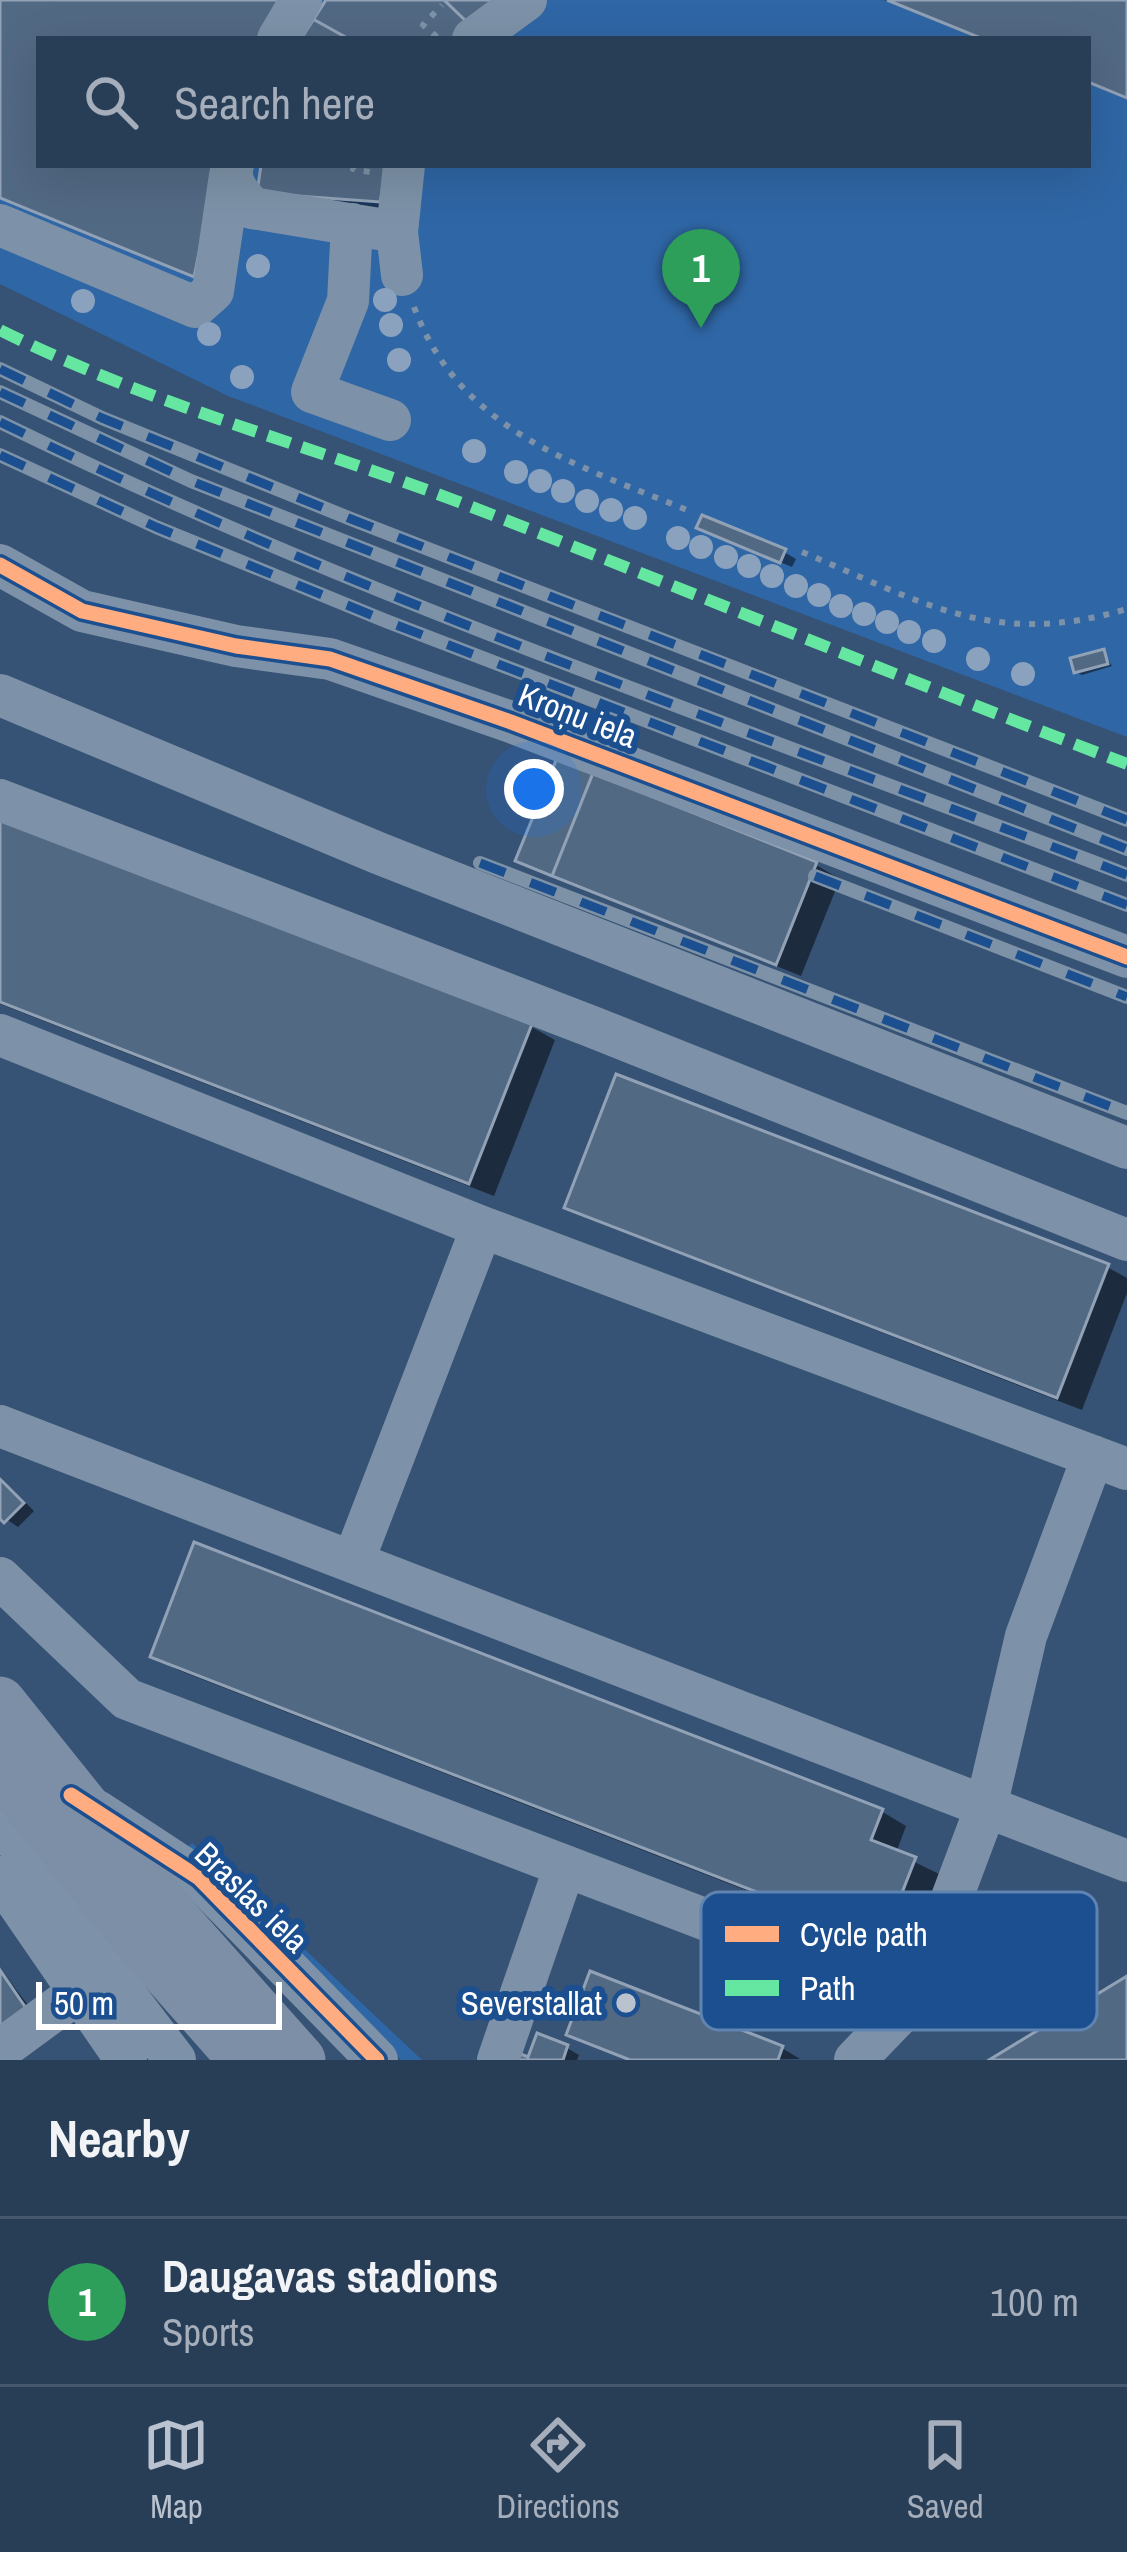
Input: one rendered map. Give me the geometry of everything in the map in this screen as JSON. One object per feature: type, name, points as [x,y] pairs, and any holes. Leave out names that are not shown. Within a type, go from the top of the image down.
[{"type":"main road","name":"Braslas iela","points":[[0,1702],[171,1916],[300,2060]]},
{"type":"main road","points":[[0,1769],[146,1949],[244,2060]]},
{"type":"street","points":[[280,36],[301,0]]},
{"type":"street","points":[[477,36],[526,0]]},
{"type":"street","points":[[402,275],[397,232],[404,168]]},
{"type":"street","points":[[231,170],[239,194],[252,208],[397,232]]},
{"type":"street","points":[[0,225],[195,307],[213,291],[231,170]]},
{"type":"street","points":[[352,224],[348,302],[312,392],[390,420]]},
{"type":"street","name":"Kroņu iela","points":[[0,565],[82,611],[236,646],[330,659],[511,722],[1127,957]]},
{"type":"street","points":[[0,695],[378,853],[1127,1148]]},
{"type":"street","points":[[0,800],[590,1026],[1127,1240]]},
{"type":"street","points":[[0,1035],[482,1227],[1110,1462],[1026,1636],[986,1807],[954,1892]]},
{"type":"street","points":[[353,1562],[482,1227]]},
{"type":"street","points":[[0,1426],[1127,1861]]},
{"type":"street","points":[[0,1578],[128,1699],[701,1918]]},
{"type":"street","name":"Braslas iela","points":[[70,1795],[199,1878],[377,2060]]},
{"type":"street","points":[[0,1818],[95,1955],[176,2060]]},
{"type":"street","points":[[498,2060],[565,1866]]},
{"type":"street","points":[[0,1877],[126,2060]]},
{"type":"street","points":[[0,2050],[79,1992]]},
{"type":"street","points":[[855,2060],[884,2030]]},
{"type":"path","points":[[436,36],[423,25],[442,5]]},
{"type":"path","points":[[402,275],[419,321],[461,388],[508,430],[548,453],[687,510]]},
{"type":"path","points":[[802,552],[959,616],[994,624],[1042,627],[1089,621],[1127,609]]},
{"type":"shaded area","points":[[279,0],[1127,0],[1127,737],[228,396],[0,284],[0,198],[193,277],[216,168],[1091,168],[1091,36],[262,36]]},
{"type":"shaded area","points":[[192,1843],[422,2060],[401,2060],[187,1847]]},
{"type":"building","points":[[0,0],[279,0],[262,36],[36,36],[36,168],[216,168],[194,277],[0,198]]},
{"type":"building","points":[[326,0],[497,0],[455,36],[303,36]]},
{"type":"building","points":[[326,0],[444,0],[468,23],[455,36],[344,36],[313,19]]},
{"type":"building","points":[[444,0],[497,0],[468,23]]},
{"type":"building","points":[[887,0],[1127,0],[1127,98],[1091,83],[1091,36],[976,36]]},
{"type":"building","points":[[313,19],[344,36],[303,36]]},
{"type":"building","points":[[261,168],[386,168],[380,202],[257,193]]},
{"type":"building","points":[[261,168],[386,168],[380,202],[257,193]]},
{"type":"building","points":[[702,515],[786,549],[780,563],[696,528]]},
{"type":"building","points":[[1104,649],[1108,664],[1074,673],[1070,658]]},
{"type":"building","points":[[557,758],[593,773],[552,876],[515,861]]},
{"type":"building","points":[[593,773],[817,862],[776,965],[552,876]]},
{"type":"building","points":[[0,818],[532,1024],[469,1184],[0,1002]]},
{"type":"building","points":[[616,1074],[1109,1264],[1057,1398],[564,1208]]},
{"type":"building","points":[[0,1479],[24,1503],[4,1523],[0,1519]]},
{"type":"building","points":[[194,1542],[883,1809],[871,1840],[916,1857],[902,1892],[757,1892],[150,1657]]},
{"type":"building","points":[[0,1970],[26,2008],[0,2026]]},
{"type":"building","name":"Severstallat","points":[[590,1971],[701,2014],[701,2030],[742,2030],[783,2046],[778,2060],[630,2060],[566,2035]]},
{"type":"building","points":[[1127,1976],[1127,2060],[989,2060],[1038,2030],[1097,2030],[1097,1994]]},
{"type":"building","points":[[537,2033],[568,2045],[563,2060],[516,2060],[518,2053],[528,2057]]},
{"type":"railway","points":[[0,369],[102,418],[351,519],[1127,820]]},
{"type":"railway","points":[[0,392],[191,481],[1127,849]]},
{"type":"railway","points":[[0,422],[137,487],[417,605],[1127,875]]},
{"type":"railway","points":[[0,455],[156,527],[386,621],[1127,905]]},
{"type":"railway","points":[[480,863],[1127,1113]]},
{"type":"railway","points":[[815,876],[1127,997]]},
{"type":"marked path","points":[[0,330],[170,402],[459,502],[1127,764]]},
{"type":"cycle path","points":[[0,565],[82,611],[236,646],[330,659],[511,722],[1127,957]]},
{"type":"cycle path","points":[[71,1795],[199,1878],[377,2060]]},
{"type":"place","name":"Daugavas stadions","points":[[701,328]]},
{"type":"place","name":"Severstallat","points":[[626,2003]]}]
